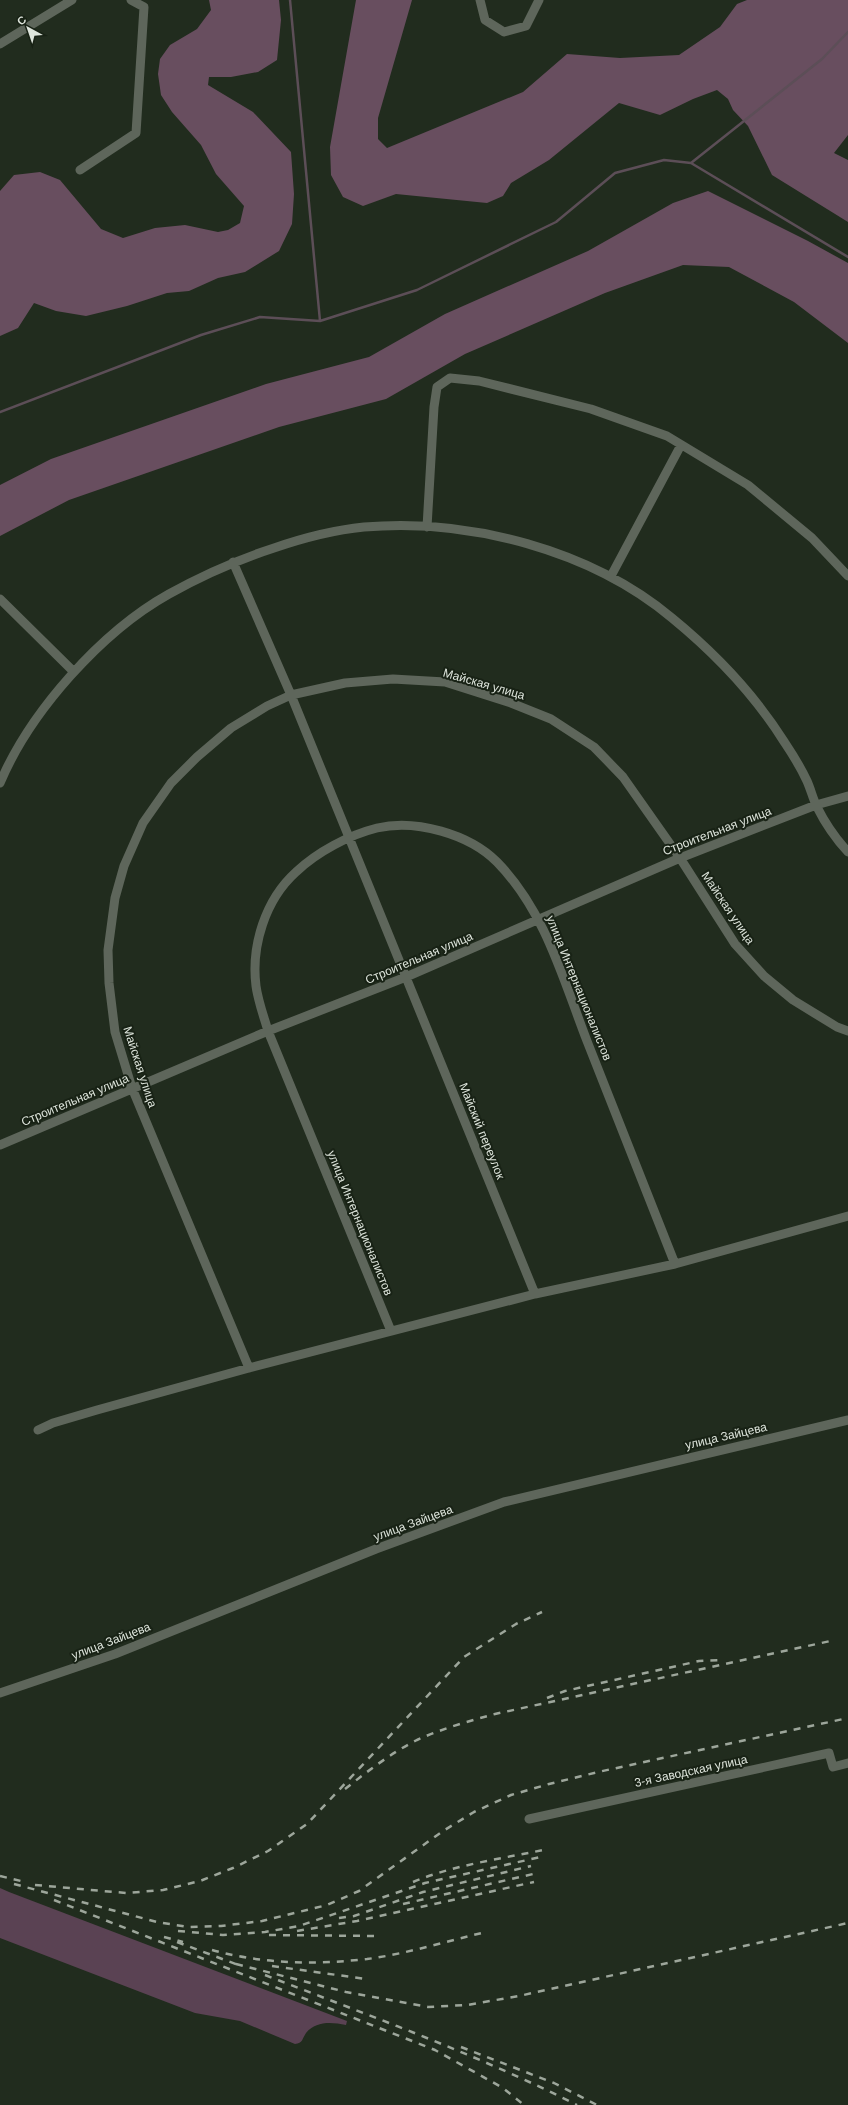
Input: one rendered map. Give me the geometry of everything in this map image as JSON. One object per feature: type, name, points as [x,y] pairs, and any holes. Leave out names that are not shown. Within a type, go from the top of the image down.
[{"type":"street","points":[[0,44],[72,0]]},
{"type":"street","points":[[80,170],[136,133],[144,7],[132,0]]},
{"type":"street","points":[[480,0],[485,20],[504,32],[526,26],[539,0]]},
{"type":"street","points":[[427,527],[437,387],[450,378],[479,381],[591,409],[667,436],[748,484],[812,538],[848,576]]},
{"type":"street","points":[[611,576],[681,445]]},
{"type":"street","points":[[0,783],[11,758],[73,671],[125,625],[166,595],[233,562],[306,538],[364,527],[427,527],[489,533],[540,547],[611,576],[671,616],[717,658],[745,687],[785,742],[807,781],[816,806],[836,839],[848,852]]},
{"type":"street","name":"Майский переулок","points":[[233,562],[291,695],[348,839],[535,1294]]},
{"type":"street","points":[[0,599],[73,671]]},
{"type":"street","name":"Майская улица","points":[[249,1368],[132,1088],[115,1032],[109,983],[110,942],[116,898],[124,866],[143,823],[171,783],[197,757],[231,728],[267,706],[291,695],[345,683],[393,679],[445,682],[511,703],[551,719],[594,747],[623,777],[680,858],[735,944],[764,976],[793,1000],[837,1027],[848,1031]]},
{"type":"street","name":"Строительная улица","points":[[0,1145],[268,1031],[406,977],[680,858],[816,806],[848,796]]},
{"type":"street","name":"улица Интернационалистов","points":[[391,1331],[268,1031],[256,989],[254,964],[259,934],[272,902],[295,872],[327,850],[348,839],[377,828],[407,825],[454,834],[480,848],[497,862],[540,919],[675,1264]]},
{"type":"street","points":[[38,1430],[53,1423],[97,1410],[249,1368],[535,1294],[675,1264],[848,1216]]},
{"type":"street","name":"улица Зайцева","points":[[0,1693],[115,1654],[376,1549],[504,1502],[848,1420]]},
{"type":"street","name":"3-я Заводская улица","points":[[529,1819],[829,1752],[833,1766],[848,1763]]},
{"type":"shaded area","points":[[209,0],[279,0],[281,20],[277,60],[258,72],[231,77],[209,77],[208,85],[253,112],[291,152],[294,194],[292,224],[279,251],[245,272],[218,278],[189,291],[167,293],[127,306],[86,316],[56,311],[34,303],[18,328],[0,336],[0,191],[14,175],[40,172],[60,180],[101,229],[123,238],[155,228],[185,225],[218,232],[228,230],[240,223],[244,206],[216,174],[201,145],[172,112],[161,95],[158,74],[160,59],[170,45],[197,29],[211,10]]},
{"type":"shaded area","points":[[356,0],[412,0],[378,118],[378,139],[387,148],[523,92],[567,54],[620,58],[679,55],[720,27],[737,4],[747,0],[848,0],[848,135],[834,153],[848,160],[848,222],[772,175],[748,126],[733,110],[728,99],[717,90],[693,99],[660,115],[619,103],[549,160],[511,183],[503,196],[487,203],[396,194],[363,206],[343,197],[331,175],[330,147]]},
{"type":"shaded area","points":[[708,191],[808,241],[848,263],[848,343],[794,302],[729,267],[683,265],[605,293],[465,354],[386,399],[279,427],[69,500],[0,536],[0,485],[51,459],[266,384],[369,357],[445,314],[588,251],[673,203]]},
{"type":"shaded area","points":[[0,1888],[347,2021],[346,2025],[335,2023],[319,2024],[314,2026],[306,2033],[301,2042],[295,2044],[240,2021],[195,2013],[0,1938]]},
{"type":"waterway","points":[[290,0],[320,321]]},
{"type":"waterway","points":[[0,412],[201,335],[260,317],[320,321],[417,290],[556,222],[615,173],[664,160],[691,163],[822,59],[848,32]]},
{"type":"waterway","points":[[691,163],[848,257]]},
{"type":"railway","points":[[35,1885],[126,1893],[163,1890],[200,1881],[233,1868],[268,1851],[307,1824],[464,1657],[516,1624],[542,1612]]},
{"type":"railway","points":[[345,1789],[407,1745],[436,1732],[465,1722],[495,1714],[835,1640]]},
{"type":"railway","points":[[547,1698],[565,1691],[699,1661],[724,1660]]},
{"type":"railway","points":[[14,1884],[157,1922],[188,1927],[221,1926],[262,1921],[327,1905],[359,1891],[443,1831],[474,1812],[511,1795],[598,1772],[848,1718]]},
{"type":"railway","points":[[413,1882],[461,1867],[543,1850]]},
{"type":"railway","points":[[178,1931],[223,1935],[265,1932],[299,1926],[425,1883],[545,1856]]},
{"type":"railway","points":[[339,1918],[354,1916],[423,1892],[531,1866]]},
{"type":"railway","points":[[403,1904],[533,1874]]},
{"type":"railway","points":[[0,1876],[21,1881]]},
{"type":"railway","points":[[297,1931],[357,1921],[534,1882]]},
{"type":"railway","points":[[54,1900],[435,2050],[503,2088],[524,2105]]},
{"type":"railway","points":[[236,1964],[346,1992],[428,2007],[467,2005],[519,1996],[848,1923]]},
{"type":"railway","points":[[212,1950],[231,1955],[269,1961],[347,1961],[397,1954],[486,1932]]},
{"type":"railway","points":[[269,1935],[380,1936]]},
{"type":"railway","points":[[164,1937],[183,1942]]},
{"type":"railway","points":[[177,1942],[241,1966]]},
{"type":"railway","points":[[272,1966],[366,1979]]},
{"type":"railway","points":[[265,1975],[462,2052],[539,2086],[577,2105]]},
{"type":"railway","points":[[461,2047],[554,2083],[597,2105]]}]
